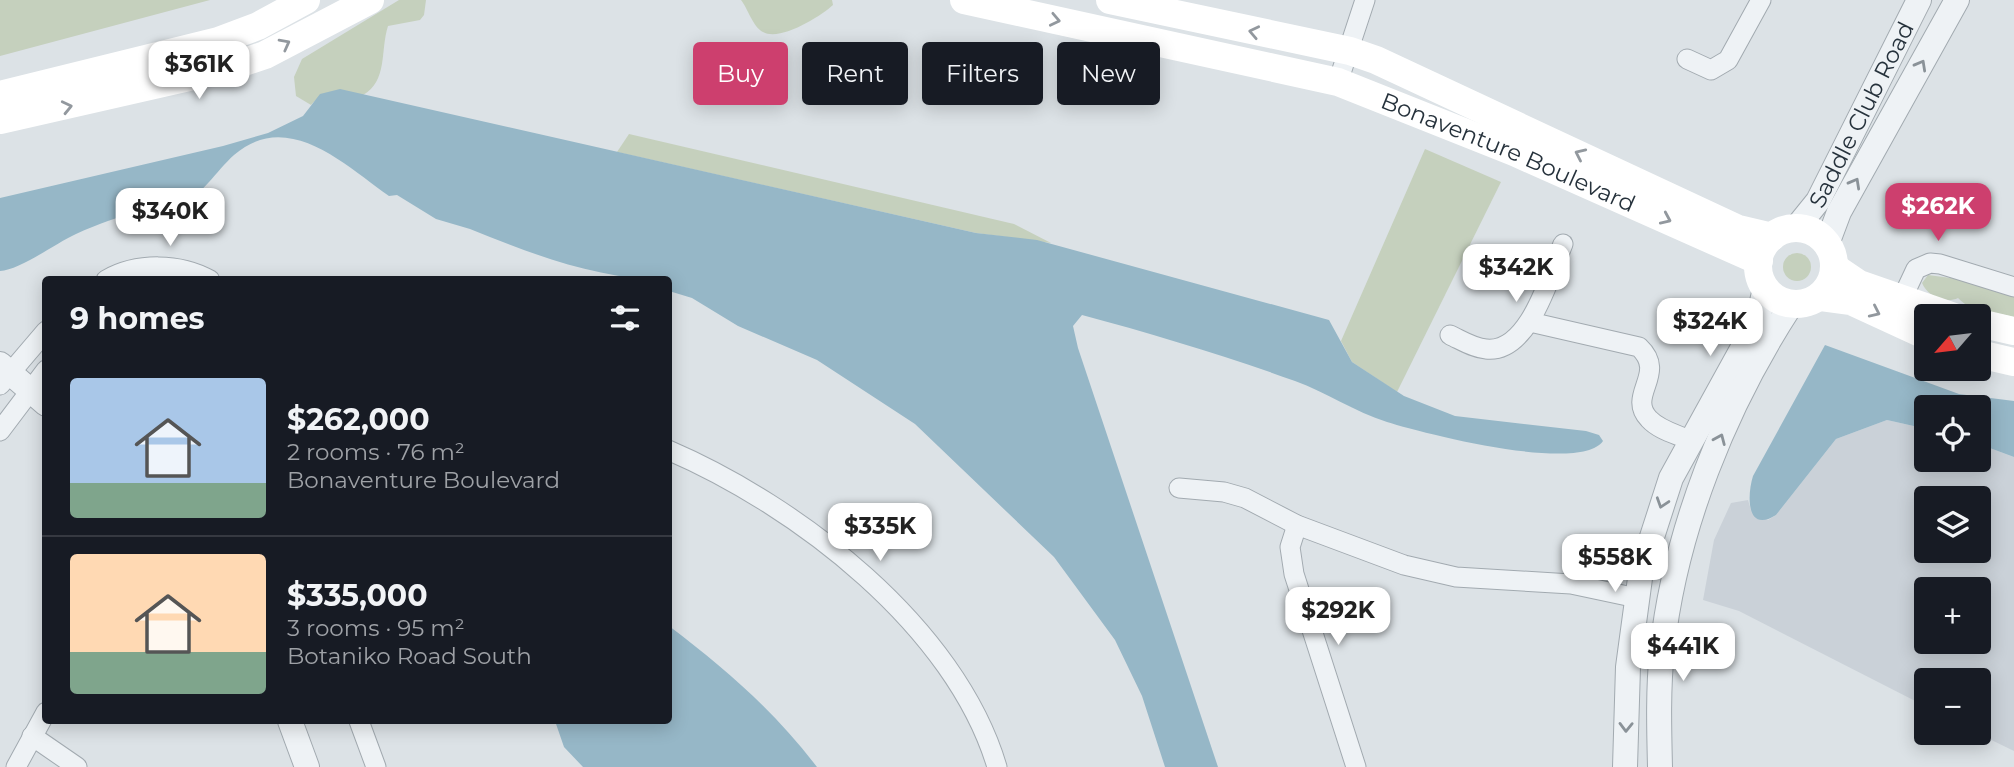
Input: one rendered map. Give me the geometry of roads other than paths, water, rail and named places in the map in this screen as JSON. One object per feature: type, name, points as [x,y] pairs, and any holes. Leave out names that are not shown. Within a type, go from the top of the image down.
[{"type":"main road","points":[[0,95],[218,41],[258,26],[306,0]]},
{"type":"main road","points":[[0,120],[225,69],[265,55],[370,0]]},
{"type":"main road","name":"Bonaventure Boulevard","points":[[964,0],[1338,82],[1773,253]]},
{"type":"main road","name":"Bonaventure Boulevard","points":[[1110,0],[1350,51],[1376,60],[1738,229],[1773,253]]},
{"type":"main road","points":[[1914,305],[1860,284],[1831,256],[1812,232],[1773,253],[1773,296],[1791,304],[1805,304],[1821,297],[1853,302],[1914,331]]},
{"type":"main road","points":[[1821,297],[1832,280],[1831,256]]},
{"type":"main road","points":[[1992,326],[2014,331]]},
{"type":"main road","points":[[1992,357],[2014,362]]},
{"type":"street","points":[[1338,82],[1365,0]]},
{"type":"street","points":[[1687,58],[1711,70],[1728,60],[1761,0]]},
{"type":"street","name":"Saddle Club Road","points":[[1625,767],[1628,667],[1641,571],[1671,478],[1689,440],[1758,320],[1773,253],[1818,201],[1919,0]]},
{"type":"street","name":"Saddle Club Road","points":[[1831,256],[1839,212],[1957,0]]},
{"type":"street","points":[[1450,335],[1474,346],[1491,349],[1512,342],[1530,322],[1563,244]]},
{"type":"street","points":[[1901,301],[1916,269],[1930,263],[2014,287]]},
{"type":"street","points":[[117,276],[139,268],[174,268],[203,276]]},
{"type":"street","points":[[1660,767],[1658,710],[1662,649],[1688,528],[1720,437],[1773,331],[1791,304]]},
{"type":"street","points":[[1530,322],[1639,347],[1646,354],[1651,369],[1642,397],[1642,409],[1654,424],[1689,440]]},
{"type":"street","points":[[0,431],[17,383],[42,338]]},
{"type":"street","points":[[17,383],[42,372]]},
{"type":"street","points":[[672,452],[757,495],[820,537],[861,572],[931,648],[961,690],[990,743],[997,767]]},
{"type":"street","points":[[1179,488],[1224,492],[1245,498],[1297,525],[1404,565],[1456,577],[1571,584],[1637,598],[1672,597]]},
{"type":"street","points":[[1297,525],[1290,547],[1294,574],[1356,767]]},
{"type":"street","points":[[16,767],[42,719]]},
{"type":"street","points":[[291,724],[307,767]]},
{"type":"street","points":[[360,724],[376,767]]},
{"type":"street","points":[[32,736],[77,767]]},
{"type":"water","points":[[340,89],[976,233],[1037,240],[1329,320],[1352,362],[1404,396],[1455,416],[1586,431],[1599,435],[1603,441],[1589,450],[1564,454],[1465,442],[1375,418],[1307,386],[1269,372],[1082,315],[1073,326],[1078,348],[1218,767],[1165,767],[1142,696],[1115,640],[1054,557],[915,424],[817,360],[738,326],[692,298],[672,292],[672,276],[617,276],[518,248],[436,219],[397,195],[389,196],[335,157],[316,147],[295,139],[275,137],[254,142],[234,155],[202,190],[179,206],[133,214],[100,224],[68,238],[18,266],[0,271],[0,198],[268,133],[303,116],[320,94]]},
{"type":"water","points":[[1825,345],[1914,378],[1914,382],[1926,382],[1967,395],[1914,395],[1914,426],[1887,420],[1836,439],[1776,515],[1766,520],[1759,520],[1751,510],[1753,476]]},
{"type":"water","points":[[1991,398],[2014,401],[2014,457],[1991,448]]},
{"type":"water","points":[[672,628],[748,691],[817,767],[583,767],[564,747],[556,724],[672,724]]}]
